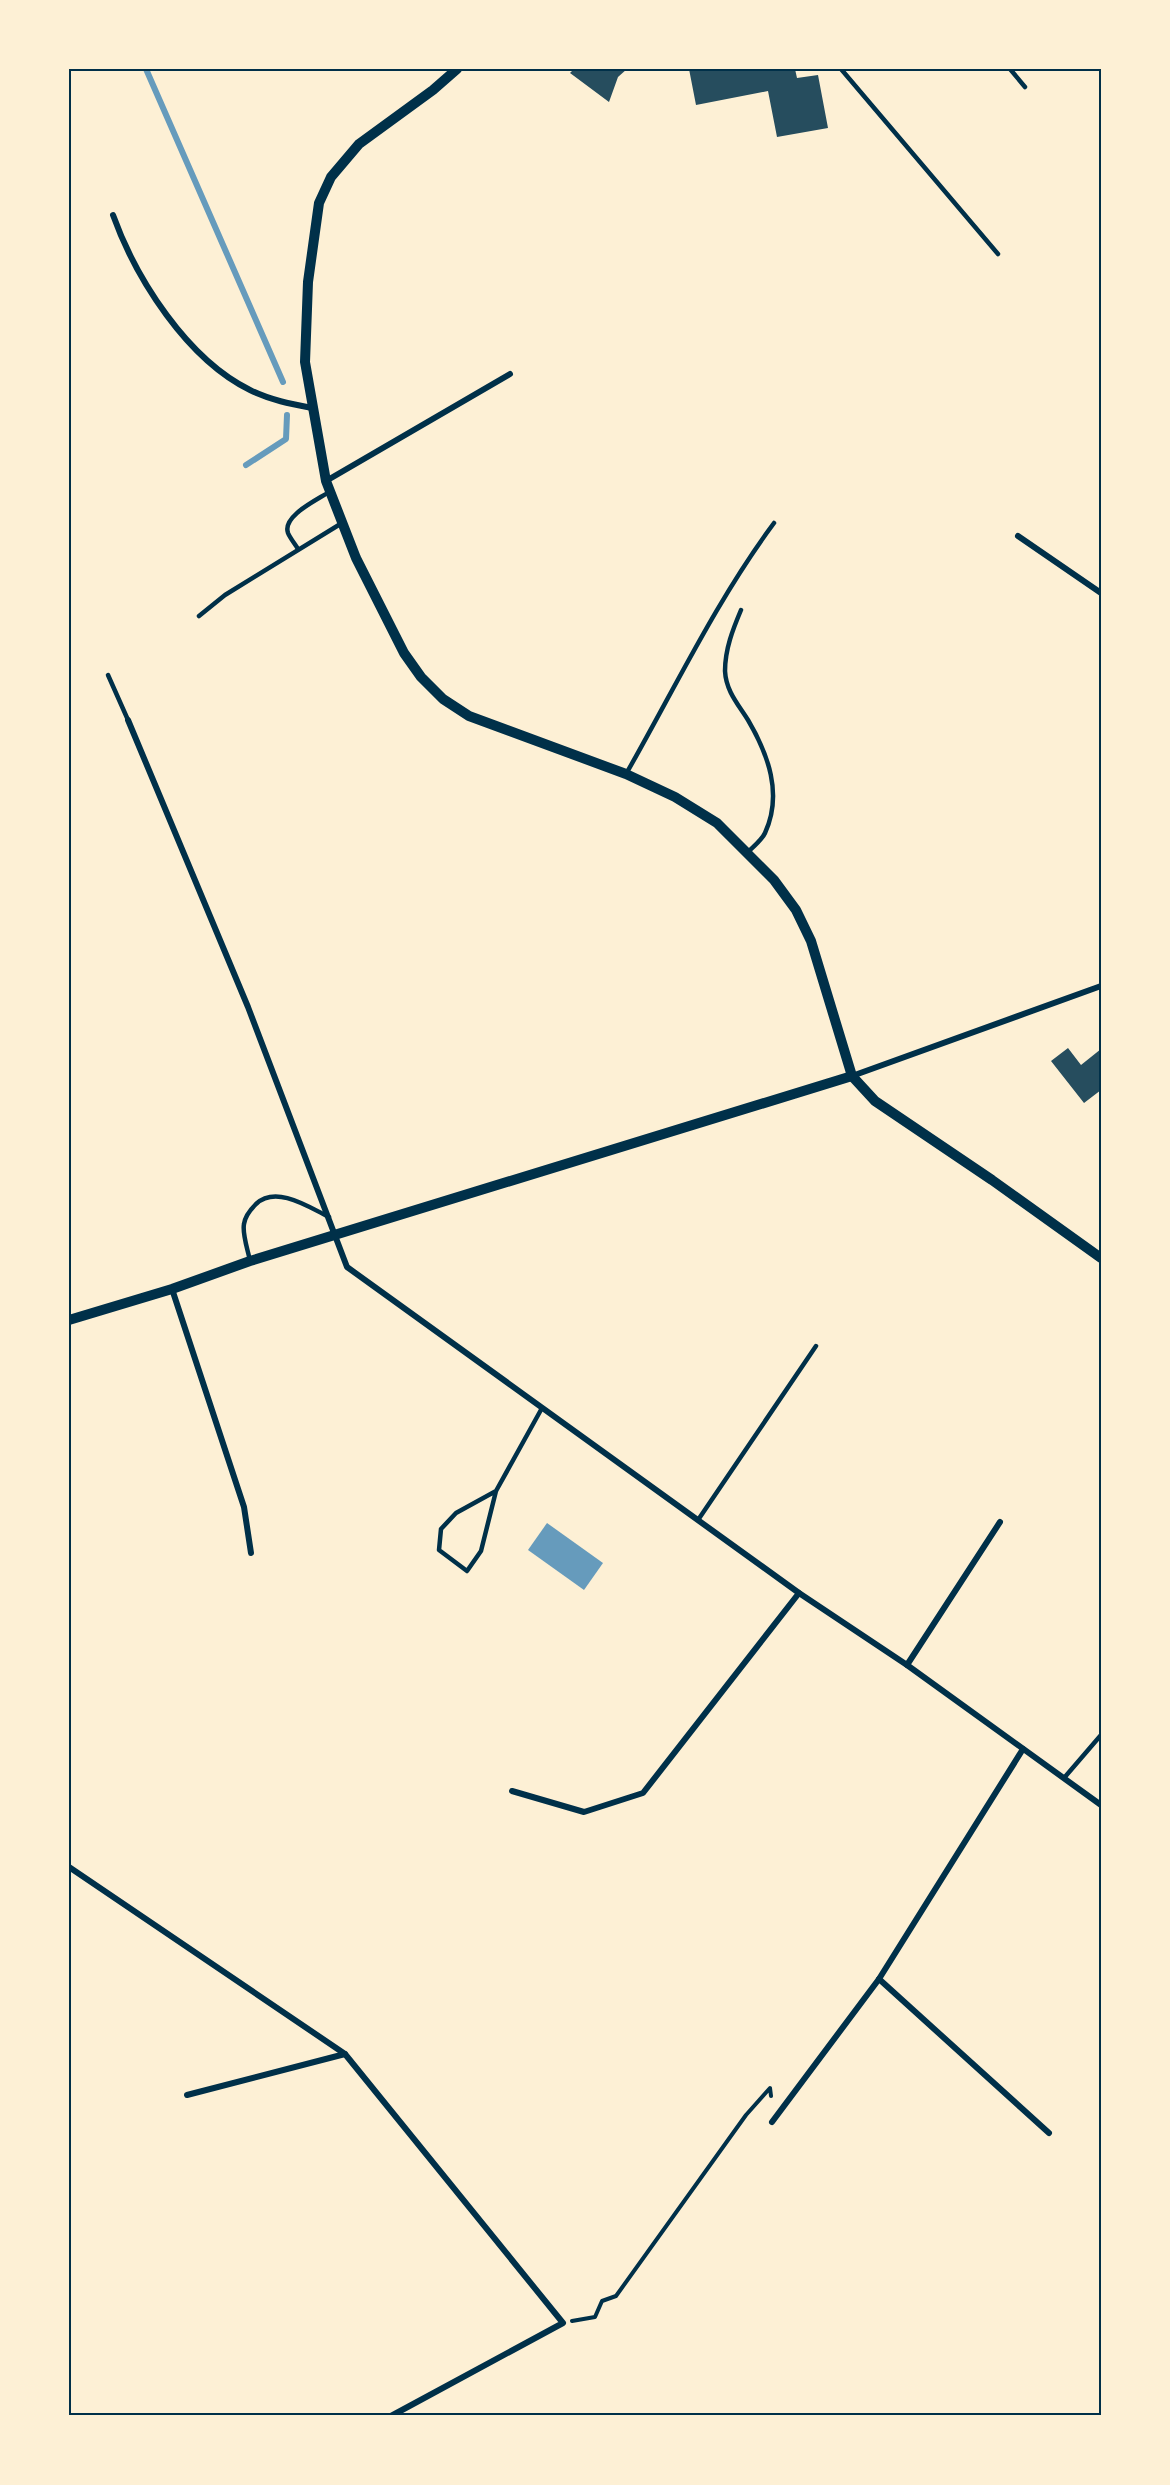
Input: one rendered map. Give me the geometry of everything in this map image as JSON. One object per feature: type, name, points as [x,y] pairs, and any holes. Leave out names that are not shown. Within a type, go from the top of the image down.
[{"type":"street","points":[[457,69],[433,90],[359,144],[331,177],[319,203],[311,251],[305,327],[305,362],[328,487],[356,558],[404,653],[421,677],[443,699],[478,720],[626,774],[675,797],[717,823],[774,880],[796,910],[811,941],[852,1076],[875,1101],[992,1179],[1101,1258]]},
{"type":"street","points":[[113,215],[137,272],[195,350],[220,372],[250,390],[278,401],[312,408]]},
{"type":"street","points":[[328,487],[510,374]]},
{"type":"street","points":[[1018,536],[1101,593]]},
{"type":"street","points":[[128,720],[248,1007],[347,1267],[799,1593],[907,1665],[1101,1805]]},
{"type":"street","points":[[69,1320],[172,1289],[250,1261],[335,1237],[852,1076],[1101,987]]},
{"type":"street","points":[[172,1289],[244,1507],[250,1553]]},
{"type":"street","points":[[907,1665],[1000,1522]]},
{"type":"street","points":[[512,1791],[584,1812],[643,1793],[799,1593]]},
{"type":"street","points":[[772,2122],[879,1979],[1023,1749]]},
{"type":"street","points":[[69,1867],[345,2054],[563,2324],[402,2414],[391,2416]]},
{"type":"street","points":[[879,1979],[1049,2133]]},
{"type":"street","points":[[187,2096],[345,2054]]},
{"type":"lane","points":[[841,69],[998,254]]},
{"type":"lane","points":[[1010,69],[1025,87]]},
{"type":"lane","points":[[298,549],[288,533],[287,525],[294,514],[328,487]]},
{"type":"lane","points":[[199,616],[225,595],[342,523]]},
{"type":"lane","points":[[626,774],[707,626],[746,560],[774,523]]},
{"type":"lane","points":[[741,609],[731,633],[725,673],[730,694],[748,720],[766,757],[774,785],[774,805],[765,834],[747,853]]},
{"type":"lane","points":[[108,675],[128,720]]},
{"type":"lane","points":[[250,1261],[243,1226],[249,1211],[261,1199],[275,1196],[293,1201],[329,1217]]},
{"type":"lane","points":[[698,1520],[816,1346]]},
{"type":"lane","points":[[496,1491],[456,1513],[441,1529],[439,1550],[467,1571],[481,1551],[496,1491],[542,1408]]},
{"type":"lane","points":[[1064,1778],[1101,1735]]},
{"type":"path","points":[[563,2324],[595,2317],[602,2301],[616,2296],[746,2115],[770,2088],[771,2096]]},
{"type":"water","points":[[547,1523],[603,1563],[584,1590],[528,1550]]},
{"type":"building","points":[[574,69],[627,69],[618,77],[609,102],[570,73]]},
{"type":"building","points":[[689,69],[795,69],[797,78],[818,75],[828,128],[777,137],[768,91],[696,105]]},
{"type":"building","points":[[1068,1048],[1081,1065],[1101,1049],[1101,1090],[1084,1103],[1051,1061]]},
{"type":"waterway","points":[[146,69],[283,382]]},
{"type":"waterway","points":[[246,465],[286,439],[287,415]]}]
